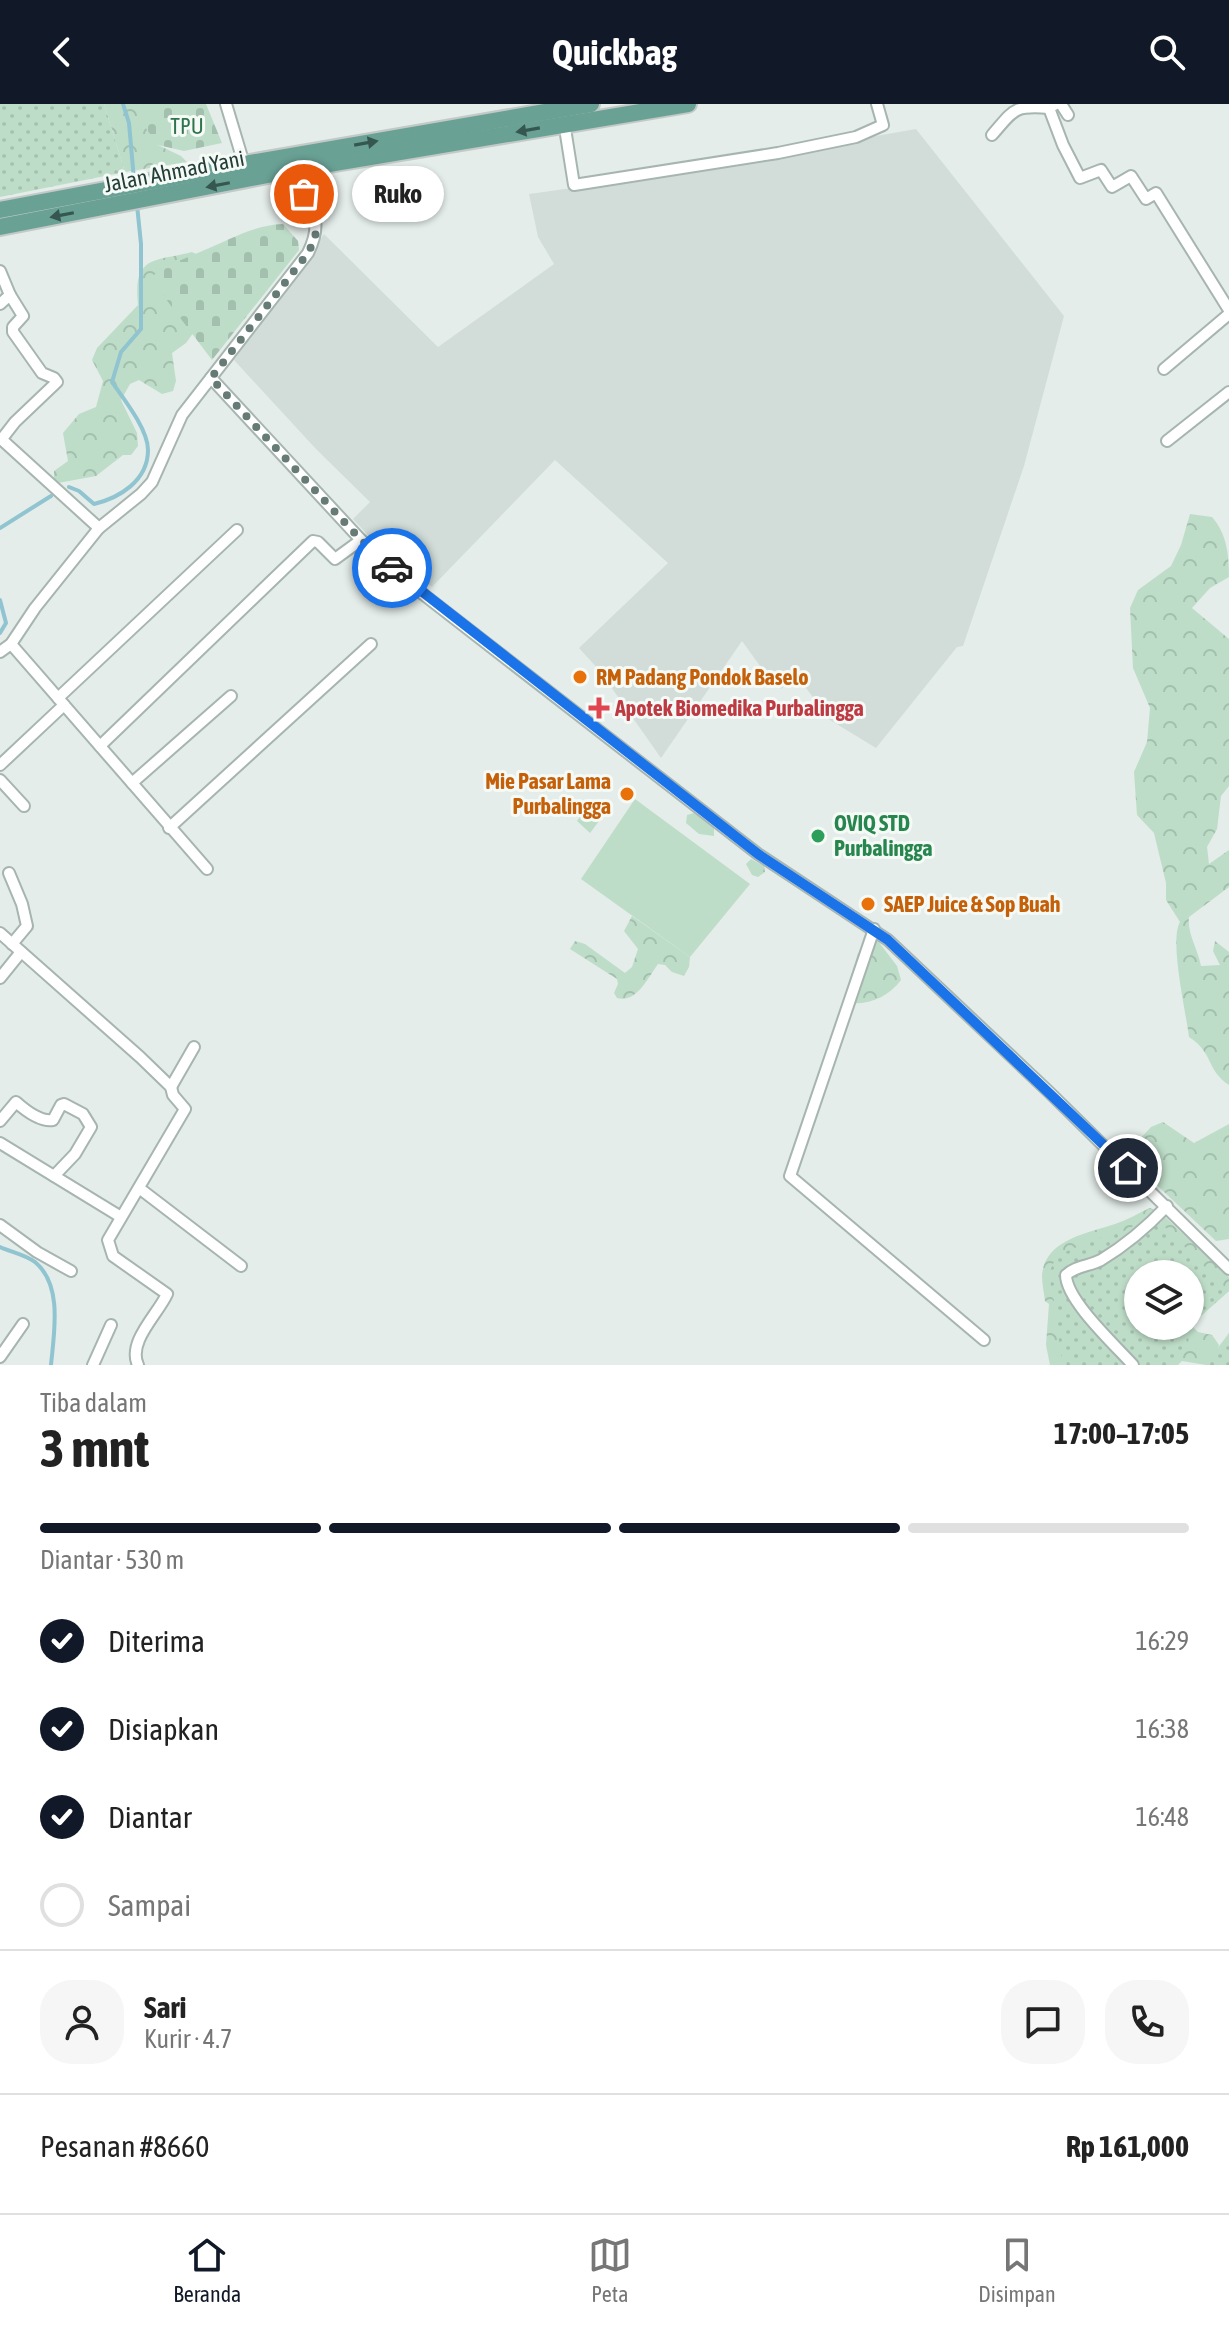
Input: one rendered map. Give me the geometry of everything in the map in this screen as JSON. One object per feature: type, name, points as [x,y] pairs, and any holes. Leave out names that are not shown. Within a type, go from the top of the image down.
[{"type":"main road","name":"Jalan Ahmad Yani","points":[[0,227],[244,164],[291,163],[522,109],[563,116],[591,104]]},
{"type":"main road","name":"Jalan Ahmad Yani","points":[[0,210],[131,193],[563,116],[688,104]]},
{"type":"street","points":[[226,104],[244,164]]},
{"type":"street","points":[[563,116],[574,185],[856,137],[883,125],[877,104]]},
{"type":"street","points":[[1055,105],[1063,145],[1080,178],[1101,170],[1112,187],[1131,176],[1146,199],[1156,193],[1229,312],[1164,369]]},
{"type":"street","points":[[992,135],[1015,110],[1022,107],[1055,105],[1068,115]]},
{"type":"street","points":[[0,652],[11,644],[35,608],[99,528],[152,482],[182,415],[308,253],[316,239],[317,220],[291,163]]},
{"type":"street","points":[[0,271],[23,316],[13,327],[13,332],[38,369],[57,382],[1,439],[99,528]]},
{"type":"street","points":[[0,304],[10,295]]},
{"type":"street","points":[[211,378],[361,540],[410,584],[758,854],[874,929],[969,1016],[1229,1269]]},
{"type":"street","points":[[1167,441],[1229,392]]},
{"type":"street","points":[[0,765],[237,530]]},
{"type":"street","points":[[100,746],[313,541],[317,541],[335,559],[361,540]]},
{"type":"street","points":[[11,644],[207,869]]},
{"type":"street","points":[[169,828],[371,644]]},
{"type":"street","points":[[132,783],[231,696]]},
{"type":"street","points":[[0,780],[24,806]]},
{"type":"street","points":[[9,873],[27,926],[12,944]]},
{"type":"street","points":[[874,929],[790,1176],[984,1340]]},
{"type":"street","points":[[0,933],[171,1087],[173,1095],[185,1109],[108,1240],[113,1256],[167,1294],[141,1336],[135,1356],[138,1365]]},
{"type":"street","points":[[0,978],[21,952]]},
{"type":"street","points":[[171,1087],[194,1047]]},
{"type":"street","points":[[0,1121],[16,1102],[31,1114],[48,1121],[53,1120],[64,1104],[83,1114],[91,1127],[75,1154],[54,1176]]},
{"type":"street","points":[[0,1143],[121,1217]]},
{"type":"street","points":[[139,1188],[241,1266]]},
{"type":"street","points":[[1133,1365],[1076,1300],[1067,1284],[1066,1275],[1073,1269],[1099,1261],[1130,1241],[1167,1206]]},
{"type":"street","points":[[0,1225],[37,1252],[71,1271]]},
{"type":"street","points":[[0,1357],[23,1324]]},
{"type":"street","points":[[93,1365],[111,1325]]},
{"type":"shaded area","points":[[916,129],[1064,316],[1024,466],[963,646],[957,647],[876,748],[830,720],[797,676],[781,689],[770,670],[765,673],[742,641],[661,758],[599,670],[579,648],[668,563],[555,460],[432,587],[377,545],[353,519],[370,502],[234,360],[324,234],[438,347],[554,264],[538,237],[529,194],[615,182]]},
{"type":"green space","points":[[0,104],[104,104],[125,172],[0,197]]},
{"type":"green space","points":[[104,104],[139,104],[158,145],[187,162],[125,172]]},
{"type":"green space","name":"TPU","points":[[139,104],[206,104],[222,143],[184,151],[158,145],[145,127]]},
{"type":"green space","points":[[283,224],[298,241],[299,250],[212,360],[150,278],[174,263],[240,234]]},
{"type":"green space","points":[[192,252],[206,259],[199,325],[186,343],[172,353],[176,381],[173,391],[162,394],[139,380],[130,384],[121,400],[137,433],[138,446],[131,455],[123,455],[96,476],[58,483],[54,479],[54,471],[68,461],[63,433],[79,414],[96,407],[103,381],[92,360],[97,348],[138,305],[137,289],[143,269],[156,260]]},
{"type":"green space","points":[[1190,514],[1212,517],[1224,538],[1228,561],[1229,577],[1210,588],[1192,608],[1229,639],[1229,786],[1221,796],[1217,829],[1207,847],[1209,864],[1229,850],[1229,887],[1189,917],[1189,923],[1201,966],[1220,965],[1213,951],[1215,941],[1229,952],[1229,1085],[1217,1073],[1203,1049],[1189,1037],[1177,960],[1180,922],[1166,900],[1166,883],[1154,833],[1137,815],[1134,772],[1147,742],[1150,708],[1133,668],[1130,608],[1138,590],[1171,566]]},
{"type":"green space","points":[[635,799],[750,884],[690,957],[581,879]]},
{"type":"green space","points":[[598,807],[605,813],[590,833],[577,821],[583,812],[590,815]]},
{"type":"green space","points":[[694,813],[714,828],[714,836],[699,834],[686,823],[687,815]]},
{"type":"green space","points":[[751,859],[764,866],[765,872],[758,877],[752,875],[746,864]]},
{"type":"green space","points":[[632,916],[690,957],[684,976],[658,964],[636,993],[624,999],[617,998],[614,993],[617,979],[570,949],[575,941],[585,944],[625,973],[632,967],[638,949],[624,931]]},
{"type":"green space","points":[[878,941],[897,966],[901,980],[890,992],[875,1000],[843,1002],[858,953]]},
{"type":"green space","points":[[1163,1122],[1194,1143],[1229,1124],[1229,1239],[1216,1241],[1125,1155],[1151,1127]]},
{"type":"green space","points":[[1150,1208],[1154,1210],[1152,1217],[1095,1255],[1124,1303],[1124,1340],[1204,1340],[1204,1333],[1212,1335],[1219,1345],[1214,1359],[1206,1365],[1182,1361],[1178,1365],[1050,1365],[1046,1345],[1049,1304],[1045,1301],[1042,1276],[1045,1264],[1059,1246]]},
{"type":"green space","points":[[1150,1212],[1198,1260],[1124,1260],[1124,1340],[1188,1340],[1172,1365],[1067,1365],[1061,1355],[1049,1273],[1057,1255],[1128,1230]]},
{"type":"green space","points":[[1162,1214],[1229,1277],[1229,1291],[1204,1313],[1204,1260],[1181,1260],[1160,1228]]},
{"type":"green space","points":[[1204,1266],[1229,1291],[1204,1312]]},
{"type":"green space","points":[[1229,1333],[1229,1365],[1205,1365]]},
{"type":"waterway","points":[[123,104],[129,123],[134,180]]},
{"type":"waterway","points":[[69,487],[94,504],[130,486],[138,479],[147,461],[144,433],[112,382],[121,352],[141,329],[141,244],[137,205]]},
{"type":"waterway","points":[[0,528],[51,496]]},
{"type":"waterway","points":[[0,600],[6,623],[0,633]]},
{"type":"waterway","points":[[0,1247],[35,1262],[50,1283],[55,1310],[51,1365]]},
{"type":"way so far","points":[[304,194],[317,220],[316,239],[211,378],[361,540],[392,568]]},
{"type":"place","name":"Ruko","points":[[304,194]]},
{"type":"place","name":"RM Padang Pondok Baselo","points":[[580,677]]},
{"type":"place","name":"Apotek Biomedika Purbalingga","points":[[599,708]]},
{"type":"place","name":"Mie Pasar Lama Purbalingga","points":[[627,794]]},
{"type":"place","name":"OVIQ STD Purbalingga","points":[[818,836]]},
{"type":"place","name":"SAEP Juice & Sop Buah","points":[[868,904]]},
{"type":"route","points":[[392,568],[758,854],[888,940],[1128,1168]]}]
